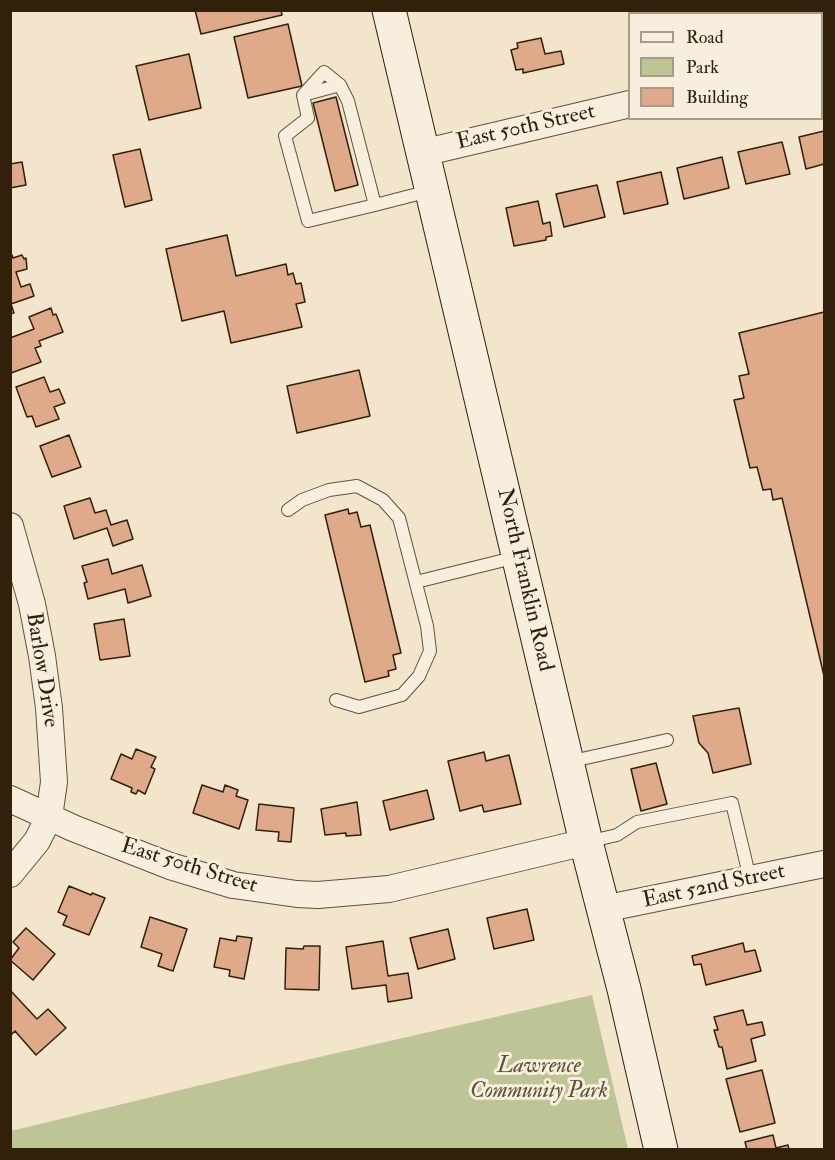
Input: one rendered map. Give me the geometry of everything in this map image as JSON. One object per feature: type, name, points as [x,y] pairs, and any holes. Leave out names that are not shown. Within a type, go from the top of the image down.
[{"type":"main road","name":"North Franklin Road","points":[[389,10],[661,1149]]},
{"type":"street","name":"East 50th Street","points":[[422,153],[628,104]]},
{"type":"street","name":"Barlow Drive","points":[[10,526],[34,614],[49,708],[54,782],[49,817],[37,841],[10,874]]},
{"type":"street","name":"East 50th Street","points":[[10,799],[170,866],[232,885],[297,894],[389,889],[586,842]]},
{"type":"street","name":"East 52nd Street","points":[[603,909],[825,864]]},
{"type":"lane","points":[[375,205],[348,101],[340,85],[303,95],[308,118],[285,136],[308,221],[375,205],[431,191]]},
{"type":"lane","points":[[288,510],[302,500],[329,490],[357,486],[383,500],[399,518],[416,582],[427,626],[430,651],[420,676],[402,695],[359,707],[336,700]]},
{"type":"lane","points":[[416,582],[518,557]]},
{"type":"lane","points":[[567,763],[667,740]]},
{"type":"lane","points":[[586,842],[617,835],[637,822],[732,803],[750,879]]},
{"type":"green space","name":"Lawrence Community Park","points":[[592,995],[628,1149],[11,1149],[11,1131],[284,1065]]},
{"type":"building","points":[[195,10],[281,10],[282,15],[201,34]]},
{"type":"building","points":[[688,10],[716,10],[710,12],[688,12]]},
{"type":"building","points":[[288,24],[302,86],[248,98],[234,37]]},
{"type":"building","points":[[541,38],[545,54],[561,51],[564,64],[523,73],[523,69],[516,70],[511,50],[518,48],[517,43]]},
{"type":"building","points":[[189,54],[201,108],[149,120],[136,66]]},
{"type":"building","points":[[336,97],[358,185],[335,191],[313,103]]},
{"type":"building","points":[[824,131],[824,164],[806,169],[799,137]]},
{"type":"building","points":[[782,142],[790,174],[746,184],[738,152]]},
{"type":"building","points":[[140,149],[152,200],[125,207],[113,155]]},
{"type":"building","points":[[722,157],[729,188],[684,199],[677,168]]},
{"type":"building","points":[[22,162],[26,185],[10,188],[10,164]]},
{"type":"building","points":[[661,172],[668,204],[624,214],[617,182]]},
{"type":"building","points":[[597,185],[605,217],[564,227],[556,194]]},
{"type":"building","points":[[538,201],[543,224],[550,222],[552,236],[546,237],[546,240],[514,246],[506,208]]},
{"type":"building","points":[[227,235],[236,276],[286,264],[288,275],[293,273],[296,284],[301,283],[305,302],[296,304],[302,327],[231,343],[224,311],[182,321],[166,249]]},
{"type":"building","points":[[12,255],[13,258],[22,255],[24,259],[26,258],[27,269],[16,272],[21,287],[30,284],[34,296],[11,304],[14,313],[10,314],[10,256]]},
{"type":"building","points":[[51,308],[63,332],[39,341],[41,346],[35,348],[41,362],[11,373],[10,338],[34,329],[29,317]]},
{"type":"building","points":[[824,312],[824,676],[782,498],[773,500],[771,489],[763,490],[757,467],[750,468],[734,400],[744,398],[739,376],[749,374],[739,333]]},
{"type":"building","points":[[359,370],[370,416],[297,433],[287,386]]},
{"type":"building","points":[[44,377],[50,392],[59,389],[65,403],[54,407],[59,419],[36,427],[32,416],[27,417],[16,387]]},
{"type":"building","points":[[69,435],[81,467],[52,477],[40,446]]},
{"type":"building","points":[[90,498],[95,513],[106,510],[111,525],[127,520],[133,539],[113,546],[107,528],[74,539],[64,506]]},
{"type":"building","points":[[348,509],[349,514],[357,512],[361,527],[370,525],[401,653],[393,655],[396,669],[388,671],[389,676],[365,682],[325,515]]},
{"type":"building","points":[[108,559],[112,574],[142,565],[151,596],[128,603],[125,589],[88,599],[84,583],[87,582],[82,566]]},
{"type":"building","points":[[124,619],[130,656],[100,660],[94,624]]},
{"type":"building","points":[[739,708],[751,764],[713,773],[708,753],[699,743],[693,716]]},
{"type":"building","points":[[136,749],[156,757],[151,767],[155,769],[145,794],[138,790],[136,794],[131,792],[132,788],[111,779],[121,754],[132,759]]},
{"type":"building","points":[[484,752],[486,761],[509,755],[521,804],[484,812],[482,805],[460,811],[448,761]]},
{"type":"building","points":[[656,763],[667,804],[641,811],[631,769]]},
{"type":"building","points":[[202,785],[223,792],[225,785],[238,790],[236,796],[248,800],[239,829],[193,813]]},
{"type":"building","points":[[427,790],[434,819],[390,830],[383,801]]},
{"type":"building","points":[[357,802],[361,835],[346,836],[346,833],[325,835],[321,809]]},
{"type":"building","points":[[259,804],[294,808],[291,842],[278,841],[279,832],[256,830]]},
{"type":"building","points":[[69,886],[105,898],[89,935],[63,925],[67,916],[58,912]]},
{"type":"building","points":[[527,909],[534,940],[494,949],[487,918]]},
{"type":"building","points":[[150,917],[187,929],[173,971],[158,966],[162,954],[141,947]]},
{"type":"building","points":[[26,928],[55,954],[33,980],[10,960],[19,948],[13,942]]},
{"type":"building","points":[[448,929],[455,959],[418,969],[410,938]]},
{"type":"building","points":[[237,936],[252,938],[244,979],[229,976],[230,970],[214,967],[220,938],[236,941]]},
{"type":"building","points":[[383,941],[388,976],[408,973],[412,998],[388,1002],[386,985],[352,989],[346,947]]},
{"type":"building","points":[[743,943],[745,952],[755,950],[761,971],[706,985],[701,964],[694,965],[692,956]]},
{"type":"building","points":[[304,946],[320,946],[319,990],[285,989],[286,948],[303,949]]},
{"type":"building","points":[[10,990],[37,1019],[48,1009],[66,1028],[36,1055],[15,1031],[10,1036]]},
{"type":"building","points":[[743,1010],[747,1025],[762,1022],[765,1035],[751,1039],[756,1061],[727,1069],[722,1047],[719,1047],[714,1030],[718,1030],[714,1017]]},
{"type":"building","points":[[762,1070],[775,1123],[740,1132],[726,1079]]},
{"type":"building","points":[[773,1135],[776,1148],[788,1145],[789,1150],[747,1150],[745,1142]]}]
